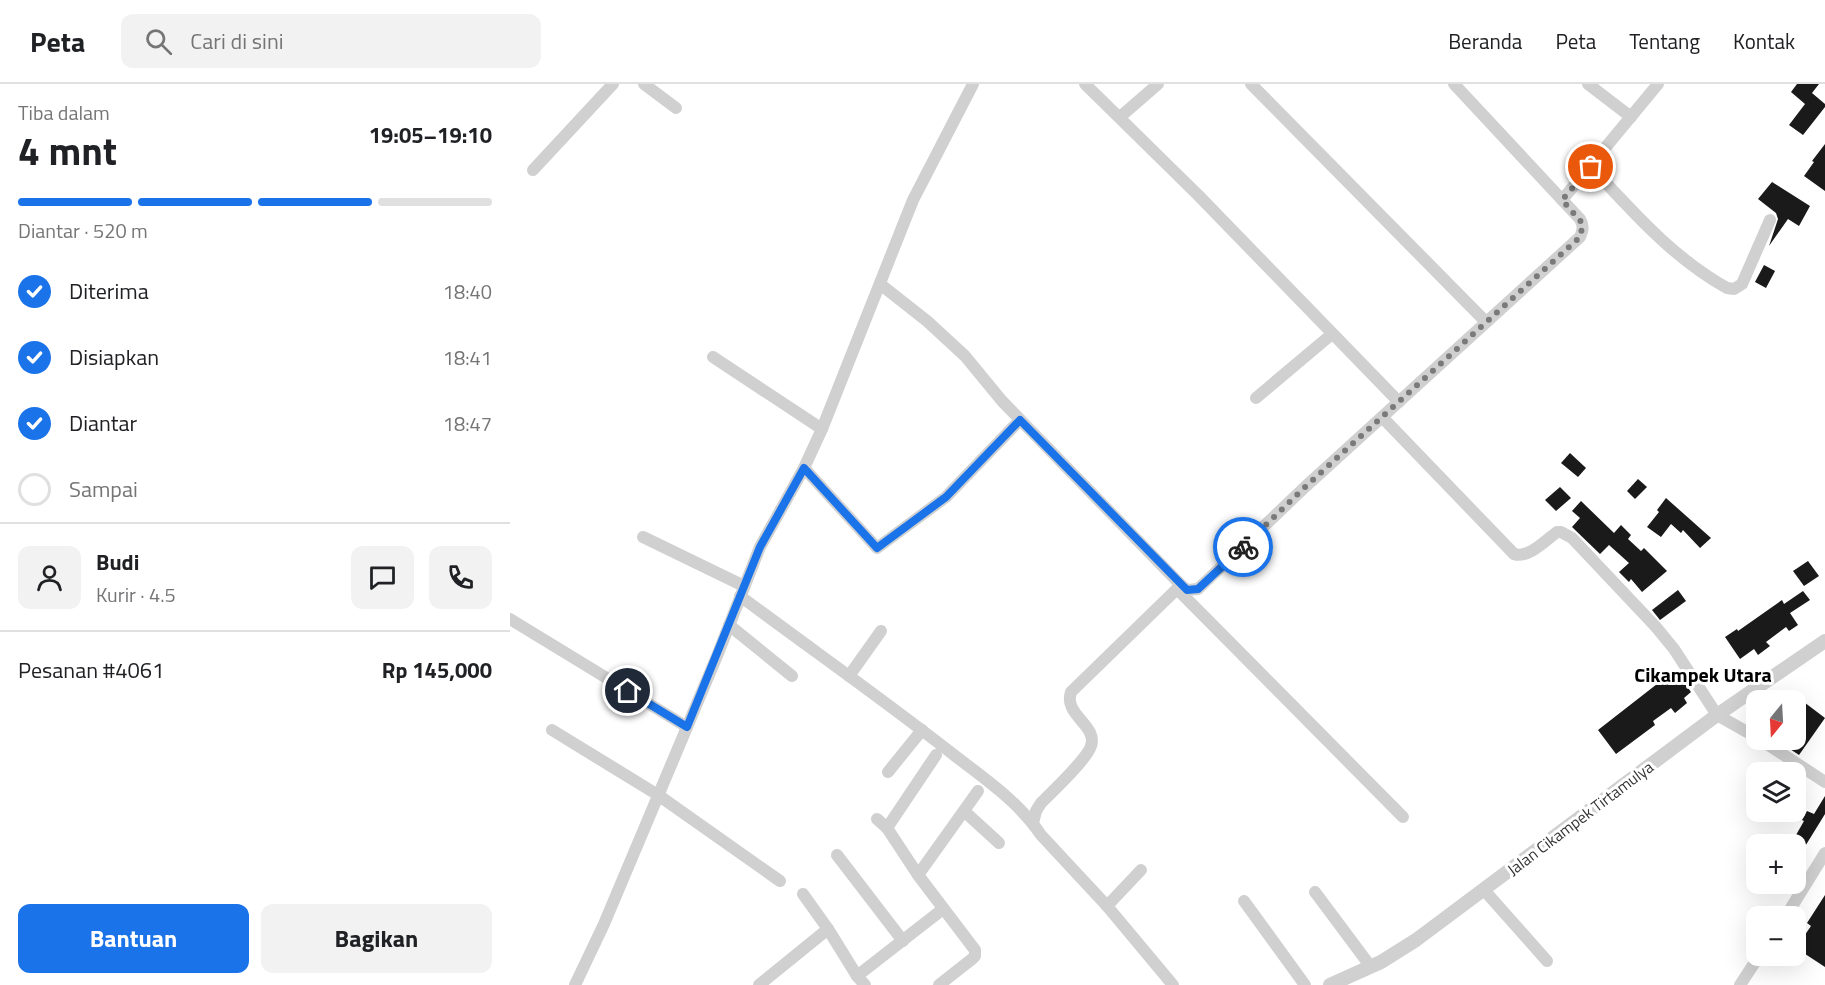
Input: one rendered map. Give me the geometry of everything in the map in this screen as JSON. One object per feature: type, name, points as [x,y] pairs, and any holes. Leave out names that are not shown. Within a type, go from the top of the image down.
[{"type":"street","points":[[533,170],[613,84]]},
{"type":"street","points":[[644,84],[676,108]]},
{"type":"street","points":[[575,985],[604,924],[760,547],[804,468],[822,429],[913,200],[973,84]]},
{"type":"street","points":[[1085,84],[1398,402]]},
{"type":"street","points":[[1120,117],[1158,84]]},
{"type":"street","points":[[1251,84],[1486,322]]},
{"type":"street","points":[[1179,587],[1192,591],[1198,589],[1305,487],[1580,237],[1583,224],[1454,84]]},
{"type":"street","points":[[1588,84],[1631,117]]},
{"type":"street","points":[[1562,200],[1658,84]]},
{"type":"street","points":[[1591,167],[1670,249],[1694,268],[1727,288],[1734,289],[1742,284],[1770,220]]},
{"type":"street","points":[[879,284],[927,321],[957,348],[1020,420],[1403,817]]},
{"type":"street","points":[[1256,398],[1332,334]]},
{"type":"street","points":[[713,357],[822,429]]},
{"type":"street","points":[[1382,417],[1514,554],[1520,556],[1527,554],[1557,532],[1572,538],[1674,649],[1717,715],[1746,731]]},
{"type":"street","points":[[804,468],[877,548],[946,497],[1020,420]]},
{"type":"street","points":[[643,537],[742,591],[849,676],[1001,791],[1033,823],[1041,835],[1107,906],[1173,985]]},
{"type":"street","points":[[1033,823],[1041,802],[1087,754],[1092,743],[1090,733],[1071,707],[1069,698],[1071,692],[1179,587]]},
{"type":"street","points":[[510,619],[687,727]]},
{"type":"street","points":[[729,626],[792,676]]},
{"type":"street","points":[[849,676],[881,631]]},
{"type":"street","name":"Jalan Cikampek Tirtamulya","points":[[1330,985],[1371,967],[1416,940],[1717,715],[1825,640]]},
{"type":"street","points":[[888,772],[922,729]]},
{"type":"street","points":[[552,730],[658,795],[780,880]]},
{"type":"street","points":[[1776,750],[1825,782]]},
{"type":"street","points":[[887,828],[936,754]]},
{"type":"street","points":[[918,875],[978,791]]},
{"type":"street","points":[[964,811],[999,843]]},
{"type":"street","points":[[877,819],[887,828],[918,875],[975,951],[975,956],[939,985]]},
{"type":"street","points":[[1792,906],[1825,853]]},
{"type":"street","points":[[837,855],[903,941]]},
{"type":"street","points":[[1107,906],[1141,870]]},
{"type":"street","points":[[1484,890],[1547,961]]},
{"type":"street","points":[[1315,892],[1371,967]]},
{"type":"street","points":[[803,894],[861,981],[903,941],[943,909]]},
{"type":"street","points":[[1244,901],[1305,985]]},
{"type":"street","points":[[759,985],[828,929]]},
{"type":"street","points":[[1740,985],[1752,966]]},
{"type":"building","points":[[1797,84],[1819,84],[1812,93],[1825,104],[1803,135],[1789,125],[1805,104],[1791,92]]},
{"type":"building","points":[[1825,144],[1825,191],[1804,176]]},
{"type":"building","points":[[1772,182],[1810,206],[1799,226],[1788,219],[1769,246],[1778,219],[1776,213],[1758,199]]},
{"type":"building","points":[[1764,265],[1775,271],[1766,288],[1755,282]]},
{"type":"building","points":[[1570,453],[1586,468],[1578,477],[1561,463]]},
{"type":"building","points":[[1638,479],[1647,487],[1635,499],[1627,491]]},
{"type":"building","points":[[1560,487],[1571,498],[1556,511],[1545,500]]},
{"type":"building","points":[[1666,498],[1711,538],[1700,548],[1683,530],[1681,533],[1671,524],[1661,537],[1647,527],[1659,512],[1657,510]]},
{"type":"building","points":[[1581,501],[1614,533],[1621,525],[1631,535],[1628,539],[1641,551],[1644,548],[1667,571],[1642,592],[1631,579],[1629,582],[1619,572],[1629,563],[1609,545],[1600,554],[1572,527],[1580,518],[1572,511]]},
{"type":"building","points":[[1808,561],[1819,576],[1804,586],[1793,571]]},
{"type":"building","points":[[1678,590],[1686,601],[1660,620],[1652,610]]},
{"type":"building","points":[[1803,591],[1810,600],[1790,613],[1798,625],[1789,631],[1786,627],[1766,642],[1770,646],[1758,655],[1754,649],[1740,659],[1725,637],[1737,629],[1738,631],[1782,600],[1784,604]]},
{"type":"building","points":[[1675,670],[1691,692],[1684,698],[1687,703],[1675,713],[1671,708],[1653,721],[1655,725],[1616,754],[1598,730]]},
{"type":"building","points":[[1806,704],[1825,718],[1806,745]]},
{"type":"building","points":[[1792,750],[1803,750],[1799,755]]},
{"type":"building","points":[[1825,796],[1825,814],[1806,845],[1806,834],[1797,834],[1803,822],[1806,822],[1807,811],[1814,814]]},
{"type":"building","points":[[1825,895],[1825,967],[1806,955],[1806,933],[1811,926],[1807,923]]},
{"type":"way so far","points":[[1243,547],[1305,487],[1580,237],[1583,224],[1562,200],[1591,167]]},
{"type":"district","name":"Cikampek Utara","points":[[1703,675]]},
{"type":"route","points":[[628,691],[687,727],[760,547],[804,468],[877,548],[946,497],[1020,420],[1187,590],[1198,589],[1243,547]]}]
